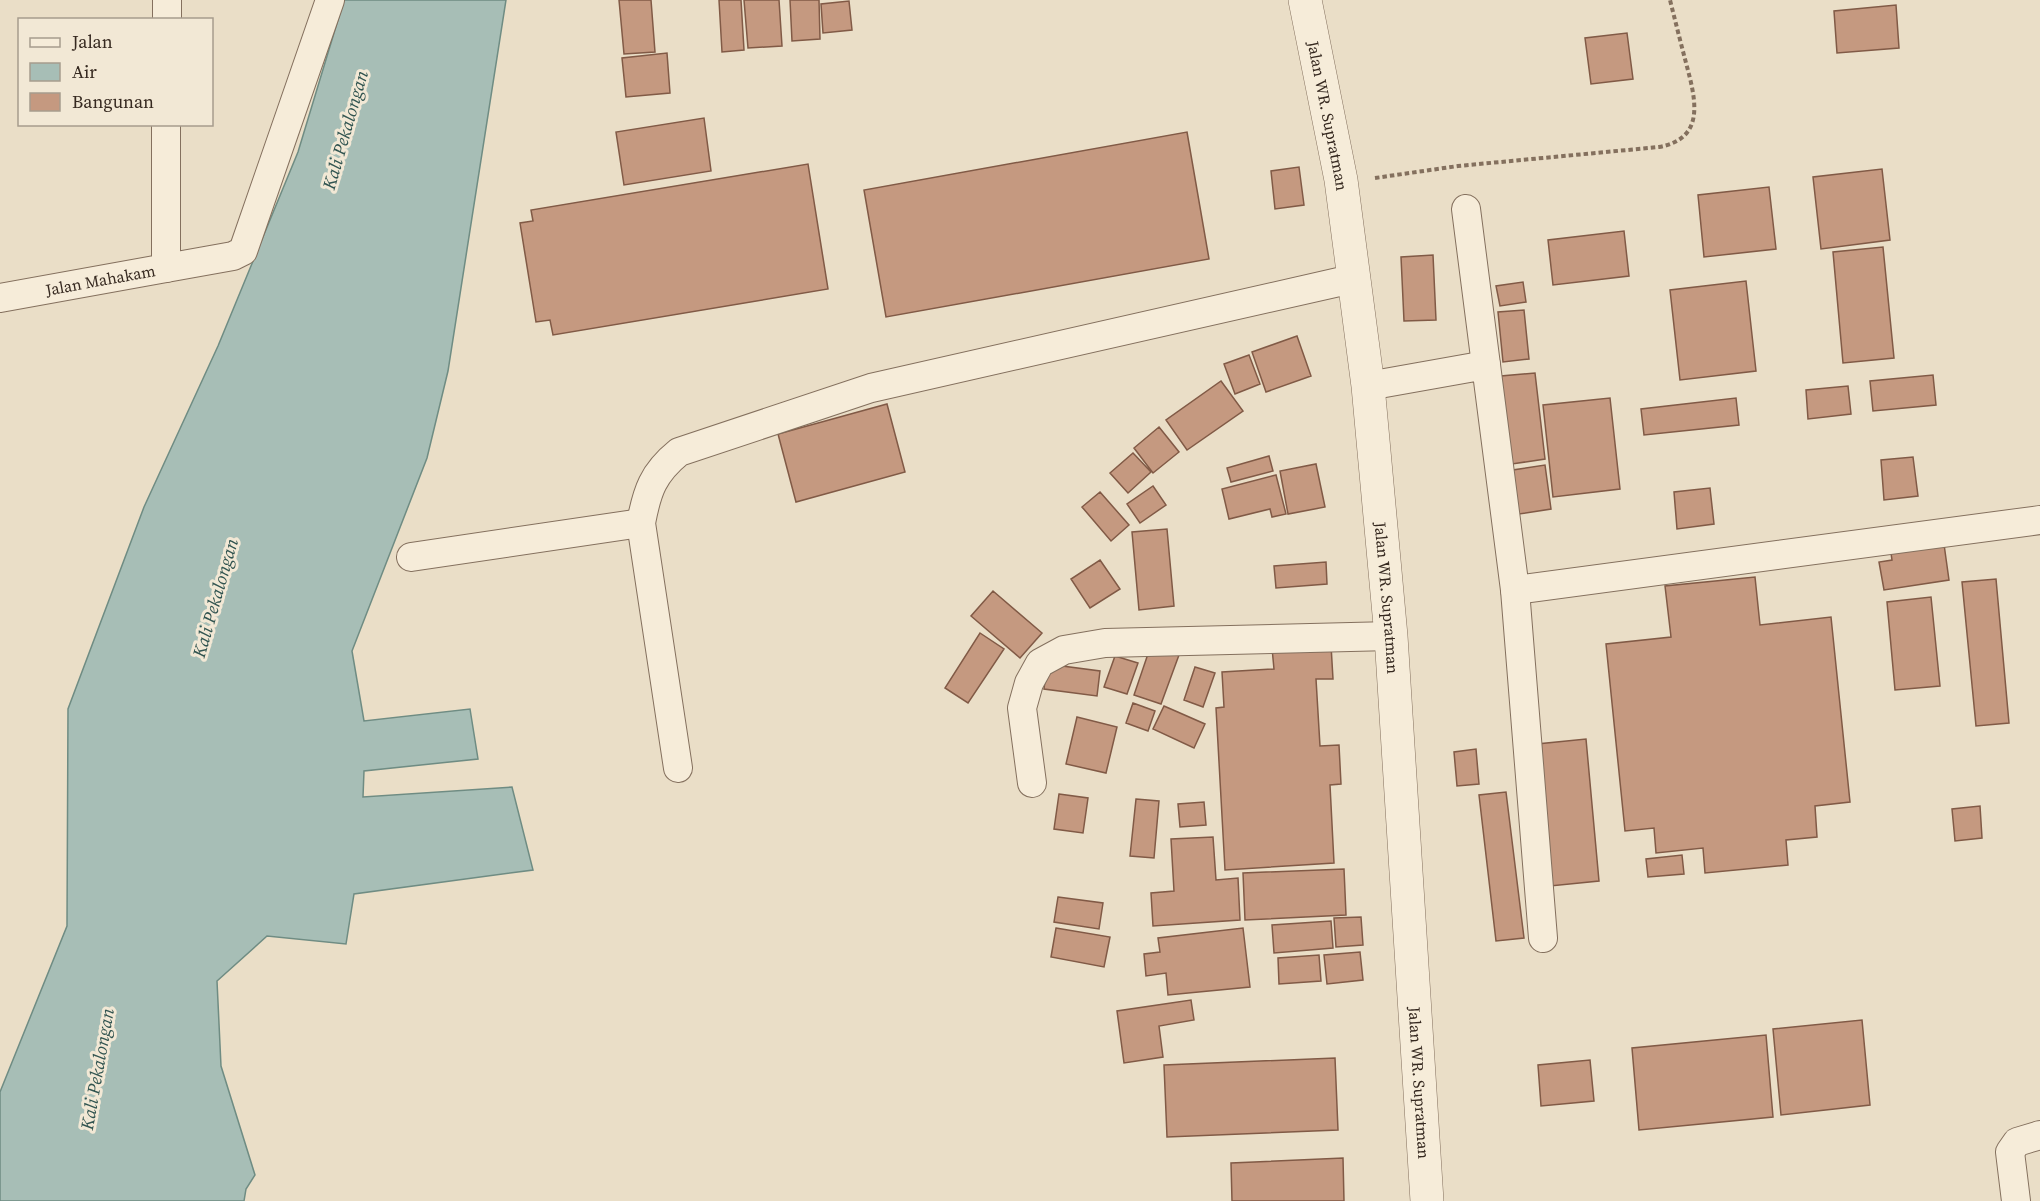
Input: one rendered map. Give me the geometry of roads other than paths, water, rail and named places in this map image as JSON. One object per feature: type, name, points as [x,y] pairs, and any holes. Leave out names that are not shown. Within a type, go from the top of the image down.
[{"type":"street","points":[[167,0],[167,18]]},
{"type":"street","points":[[166,268],[233,256],[243,251],[330,0]]},
{"type":"street","name":"Jalan WR. Supratman","points":[[1305,0],[1341,180],[1352,279],[1368,386],[1391,636],[1427,1201]]},
{"type":"street","name":"Jalan Mahakam","points":[[0,298],[166,268],[166,126]]},
{"type":"street","points":[[1466,208],[1515,590],[1544,938]]},
{"type":"street","points":[[678,768],[641,523],[646,492],[667,462],[679,452],[871,388],[1352,279]]},
{"type":"street","points":[[1368,386],[1486,365]]},
{"type":"street","points":[[1515,590],[2040,520]]},
{"type":"street","points":[[411,557],[641,523]]},
{"type":"street","points":[[1032,783],[1022,708],[1024,697],[1040,663],[1053,654],[1105,643],[1391,636]]},
{"type":"street","points":[[2016,1201],[2010,1152],[2017,1142],[2040,1135]]},
{"type":"water","name":"Kali Pekalongan","points":[[344,0],[506,0],[448,371],[427,458],[352,651],[364,721],[470,709],[478,759],[364,771],[363,797],[512,787],[533,870],[354,894],[346,944],[267,936],[217,981],[221,1066],[255,1175],[246,1189],[244,1201],[0,1201],[0,1092],[67,926],[68,709],[144,507],[218,346],[298,152]]}]
